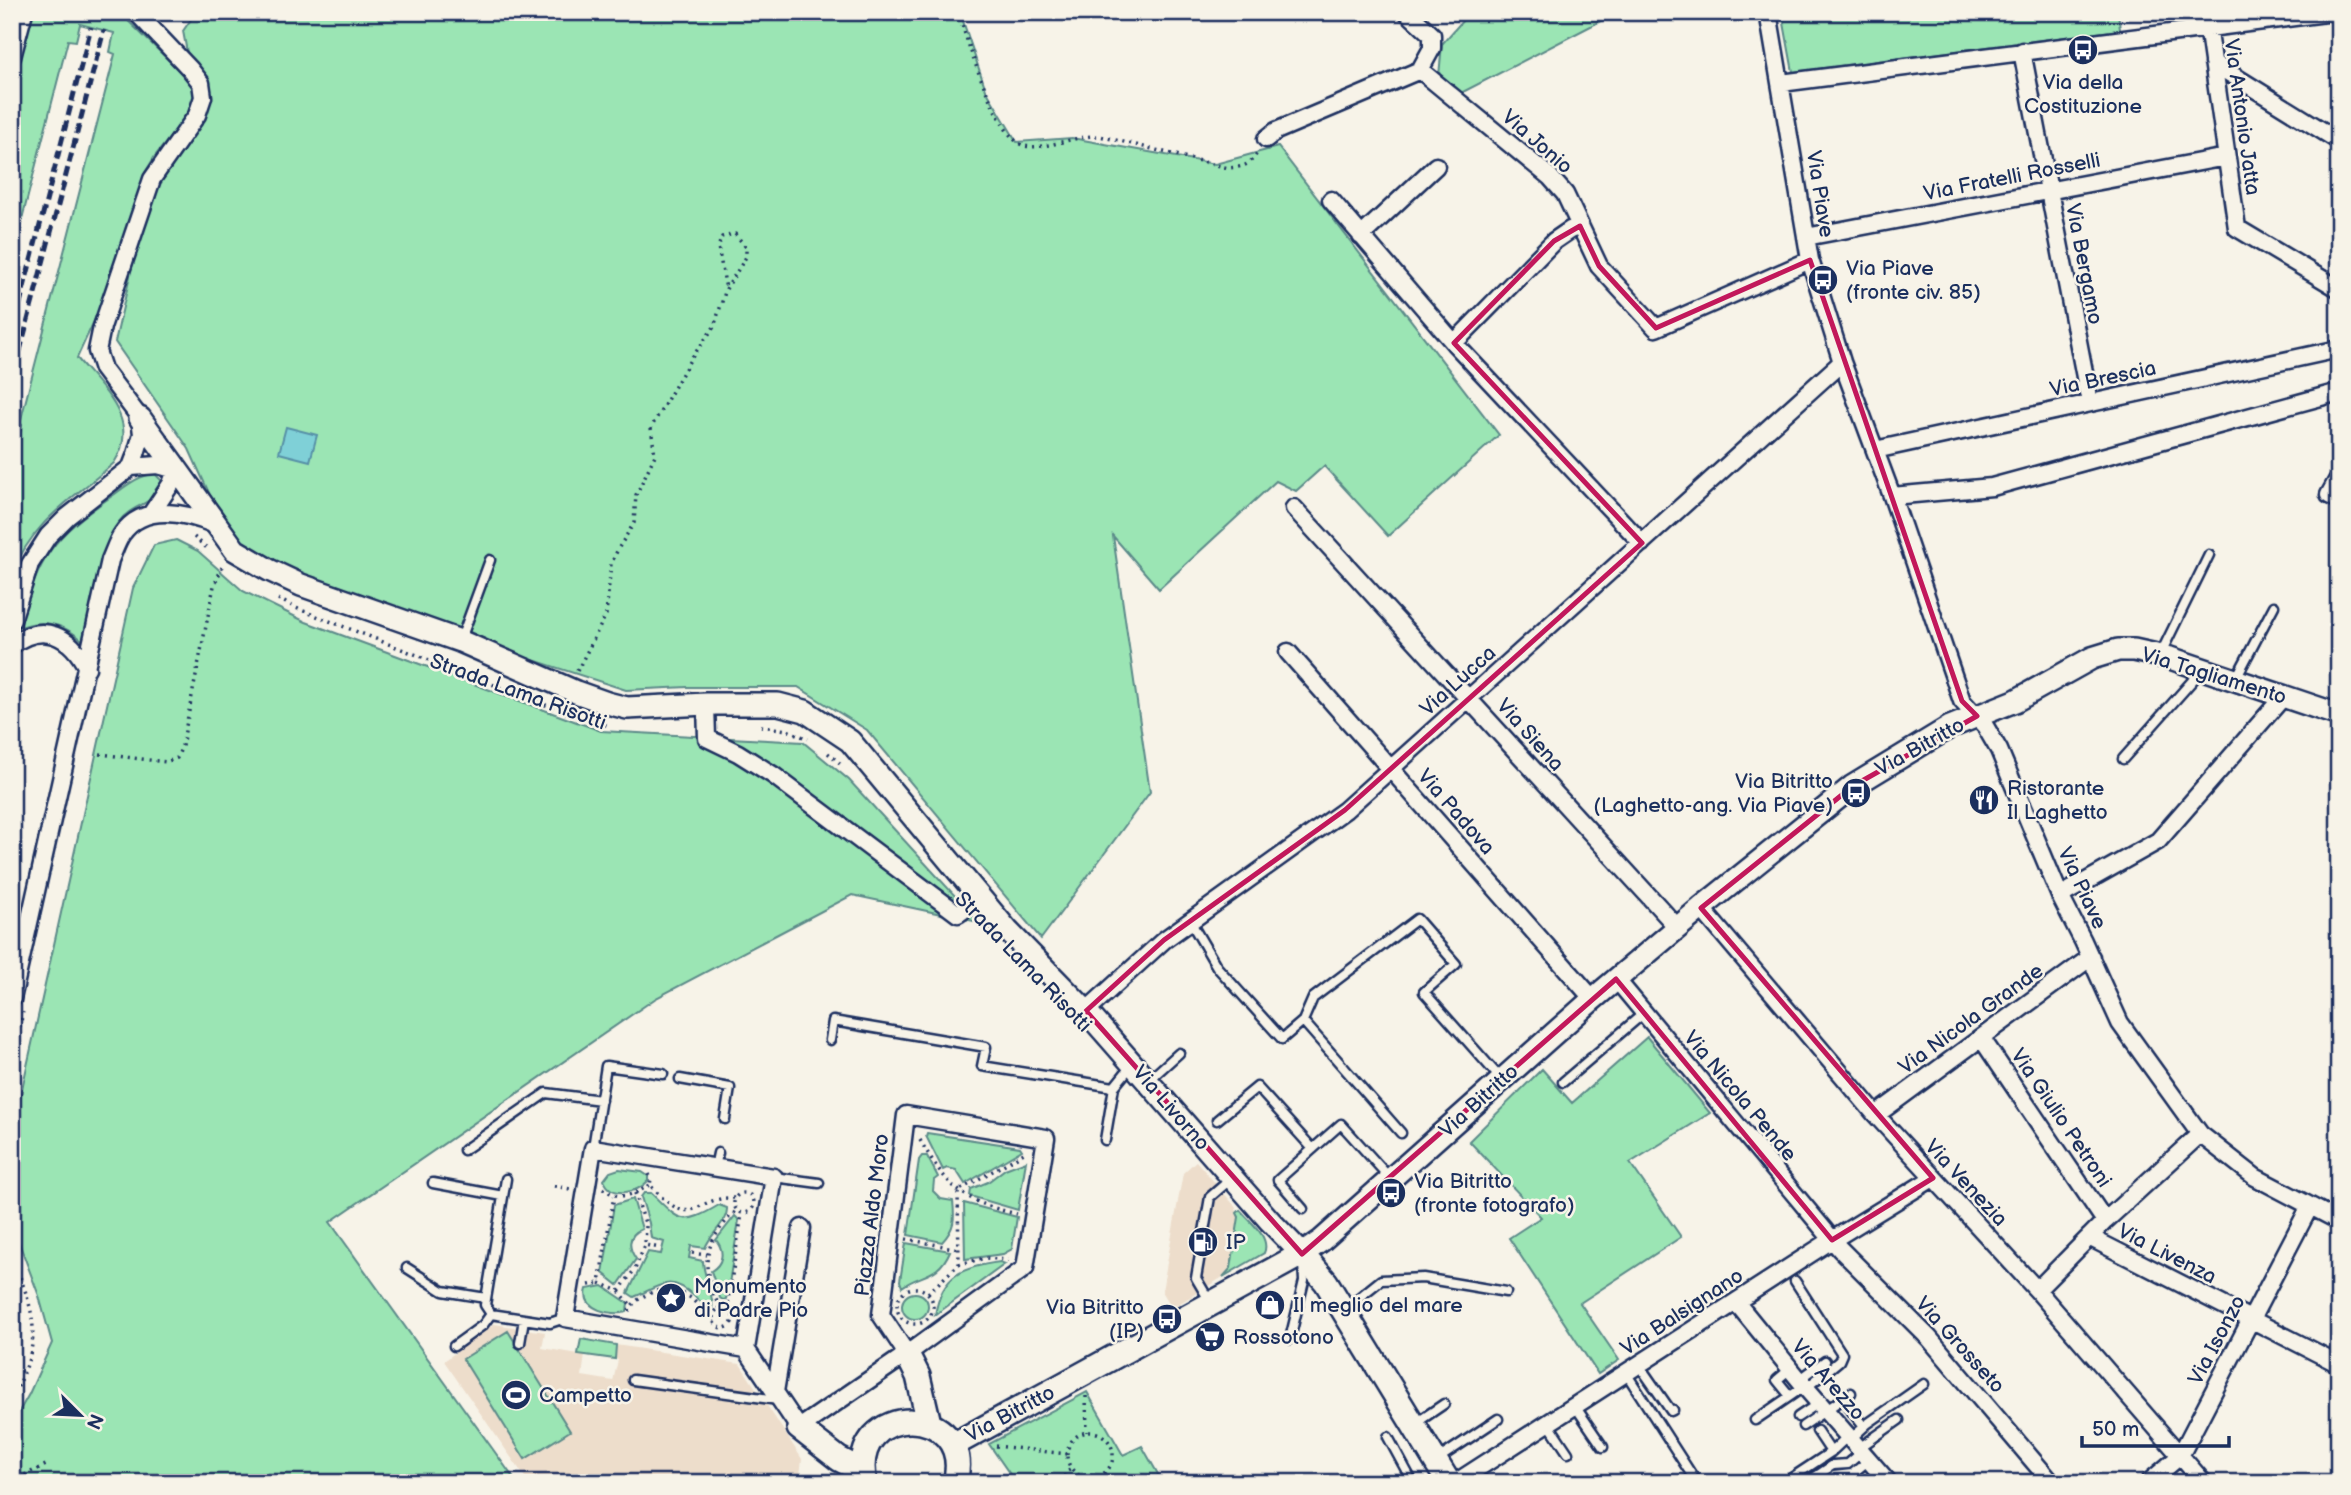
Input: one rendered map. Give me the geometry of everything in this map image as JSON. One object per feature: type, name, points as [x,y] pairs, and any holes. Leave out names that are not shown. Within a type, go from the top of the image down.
[{"type":"main road","name":"Via Bitritto","points":[[953,1445],[1302,1254]]},
{"type":"main road","points":[[1302,1254],[1326,1282],[1449,1483]]},
{"type":"main road","points":[[907,1354],[918,1376],[929,1423]]},
{"type":"main road","points":[[863,1477],[864,1454],[871,1440],[882,1428],[897,1421],[914,1419],[929,1423],[943,1432],[953,1445],[963,1479]]},
{"type":"main road","points":[[799,1428],[863,1477]]},
{"type":"street","points":[[12,57],[24,12]]},
{"type":"street","name":"Strada Lama Risotti","points":[[136,12],[190,69],[201,83],[203,97],[197,114],[152,179],[102,327],[97,351],[103,369],[216,525],[225,552],[302,585],[460,641],[568,689],[627,708],[778,704],[805,711],[850,741],[980,898],[1039,964]]},
{"type":"street","points":[[1266,139],[1276,131],[1420,70],[1432,48],[1432,35],[1407,12]]},
{"type":"street","name":"Via Piave","points":[[1768,12],[1810,260],[1842,362],[1892,496],[1962,702],[1977,716],[1999,750],[2060,896],[2120,1023],[2200,1134],[2255,1177],[2339,1222]]},
{"type":"street","points":[[1781,83],[2022,51],[2207,20],[2334,12]]},
{"type":"street","name":"Via Antonio Jatta","points":[[2207,20],[2237,228],[2339,289]]},
{"type":"street","name":"Via Bergamo","points":[[2022,51],[2090,403]]},
{"type":"street","points":[[2213,63],[2339,141]]},
{"type":"street","name":"Via Jonio","points":[[1420,70],[1550,177],[1565,194],[1599,266],[1656,328],[1810,260]]},
{"type":"street","name":"Via Fratelli Rosselli","points":[[1806,237],[2226,157]]},
{"type":"street","points":[[1361,236],[1436,166]]},
{"type":"street","points":[[1331,200],[1454,343],[1642,543]]},
{"type":"street","points":[[1454,343],[1554,241],[1580,226]]},
{"type":"street","name":"Via Brescia","points":[[1875,450],[2339,349]]},
{"type":"street","name":"Via Lucca","points":[[1086,1011],[1164,940],[1345,810],[1842,362]]},
{"type":"street","points":[[1892,496],[1992,487],[2339,393]]},
{"type":"street","points":[[12,620],[30,564],[48,536],[67,517],[131,467],[142,434],[139,418]]},
{"type":"street","points":[[131,467],[158,465],[176,470],[171,484],[151,514]]},
{"type":"street","points":[[2334,498],[2339,477]]},
{"type":"street","name":"Via Siena","points":[[1294,508],[1678,928]]},
{"type":"street","points":[[18,1003],[15,976],[110,559],[122,533],[136,520],[151,514],[195,516],[216,525]]},
{"type":"street","points":[[12,645],[21,638],[41,633],[51,634],[64,638],[87,668]]},
{"type":"street","name":"Via Tagliamento","points":[[1977,716],[2015,701],[2083,662],[2103,654],[2134,650],[2160,655],[2339,715]]},
{"type":"street","name":"Via Padova","points":[[1288,652],[1593,999]]},
{"type":"street","points":[[2060,896],[2158,841],[2283,697]]},
{"type":"street","points":[[706,704],[707,738],[773,775],[958,914],[980,898]]},
{"type":"street","name":"Via Bitritto","points":[[1302,1254],[1321,1241],[1391,1180],[1616,979],[1853,786],[1947,729],[1977,716]]},
{"type":"street","name":"Via Venezia","points":[[1701,908],[1876,1115],[2037,1290],[2204,1483]]},
{"type":"street","name":"Via Nicola Grande","points":[[1876,1115],[2091,957]]},
{"type":"street","name":"Via Livorno","points":[[1039,964],[1086,1011],[1302,1254]]},
{"type":"street","name":"Via Nicola Pende","points":[[1616,979],[1832,1240]]},
{"type":"street","name":"Via Giulio Petroni","points":[[1982,1039],[2105,1221]]},
{"type":"street","name":"Piazza Aldo Moro","points":[[906,1115],[1046,1138],[1025,1268],[907,1354],[881,1315],[906,1115]]},
{"type":"street","points":[[2037,1290],[2105,1221],[2200,1134]]},
{"type":"street","points":[[746,1349],[565,1318],[593,1148],[717,1160],[774,1177],[746,1349],[799,1428],[907,1354]]},
{"type":"street","name":"Via Balsignano","points":[[1455,1483],[1933,1178]]},
{"type":"street","name":"Via Isonzo","points":[[2148,1483],[2180,1455],[2310,1206]]},
{"type":"street","points":[[778,1396],[802,1228]]},
{"type":"street","name":"Via Livenza","points":[[2089,1237],[2339,1364]]},
{"type":"street","name":"Via Grosseto","points":[[1832,1240],[1929,1338],[2052,1483]]},
{"type":"street","name":"Via Arezzo","points":[[1735,1302],[1889,1483]]},
{"type":"lane","points":[[2160,655],[2209,555]]},
{"type":"lane","points":[[460,641],[490,560]]},
{"type":"lane","points":[[2235,681],[2274,606]]},
{"type":"lane","points":[[2123,759],[2203,669]]},
{"type":"lane","points":[[1191,921],[1217,967],[1282,1039],[1303,1021],[1313,998],[1417,919],[1456,964],[1424,992],[1502,1080]]},
{"type":"lane","points":[[1563,1082],[1644,1013]]},
{"type":"lane","points":[[830,1040],[833,1021],[986,1047],[982,1066],[1114,1087]]},
{"type":"lane","points":[[1303,1021],[1401,1133]]},
{"type":"lane","points":[[1148,1082],[1179,1053]]},
{"type":"lane","points":[[1105,1140],[1114,1087],[1132,1063]]},
{"type":"lane","points":[[593,1148],[606,1066],[663,1074]]},
{"type":"lane","points":[[680,1079],[730,1088],[725,1119]]},
{"type":"lane","points":[[1217,1120],[1257,1087],[1313,1149]]},
{"type":"lane","points":[[464,1150],[546,1093],[601,1100]]},
{"type":"lane","points":[[1303,1209],[1278,1180],[1341,1124],[1391,1180]]},
{"type":"lane","points":[[774,1177],[819,1184]]},
{"type":"lane","points":[[1212,1305],[1196,1278],[1210,1197],[1232,1178]]},
{"type":"lane","points":[[506,1179],[485,1305],[491,1314],[550,1323],[565,1318]]},
{"type":"lane","points":[[433,1183],[503,1196]]},
{"type":"lane","points":[[1290,1339],[1304,1281],[1302,1254]]},
{"type":"lane","points":[[407,1268],[443,1291],[486,1298]]},
{"type":"lane","points":[[1343,1310],[1381,1280],[1423,1278],[1506,1292]]},
{"type":"lane","points":[[1790,1396],[1777,1380],[1800,1381],[1839,1361],[1842,1354],[1795,1281]]},
{"type":"lane","points":[[454,1346],[483,1325],[491,1314]]},
{"type":"lane","points":[[520,1343],[524,1319]]},
{"type":"lane","points":[[1755,1420],[1790,1396],[1800,1381],[1825,1361]]},
{"type":"lane","points":[[1632,1369],[1671,1411],[1673,1410]]},
{"type":"lane","points":[[1632,1369],[1695,1480],[1691,1483]]},
{"type":"lane","points":[[632,1380],[778,1396]]},
{"type":"lane","points":[[1824,1483],[1834,1476],[1852,1474],[1864,1427],[1924,1384]]},
{"type":"lane","points":[[1798,1417],[1851,1393]]},
{"type":"lane","points":[[1413,1425],[1444,1404]]},
{"type":"lane","points":[[1575,1406],[1603,1447]]},
{"type":"lane","points":[[1803,1426],[1822,1406]]},
{"type":"lane","points":[[1848,1406],[1864,1427]]},
{"type":"lane","points":[[1436,1461],[1498,1419]]},
{"type":"lane","points":[[1784,1483],[1831,1452],[1858,1447],[1899,1420]]},
{"type":"lane","points":[[1548,1423],[1569,1453]]},
{"type":"lane","points":[[1816,1431],[1831,1452]]},
{"type":"lane","points":[[1388,1437],[1413,1483]]},
{"type":"lane","points":[[1806,1483],[1833,1465],[1848,1464],[1858,1447]]},
{"type":"path","points":[[958,12],[985,90],[1011,137],[1023,146],[1100,136],[1228,168],[1251,164],[1266,139]]},
{"type":"path","points":[[568,689],[606,615],[611,564],[634,523],[636,495],[655,455],[652,428],[690,360],[714,327],[726,289],[746,257],[746,247],[735,234],[722,237],[718,247],[726,289]]},
{"type":"path","points":[[100,754],[166,762],[177,758],[182,746],[214,586],[224,564],[225,552],[187,532]]},
{"type":"path","name":"Strada Lama Risotti","points":[[276,597],[296,608],[579,718],[603,726],[615,726]]},
{"type":"path","points":[[761,726],[788,730],[816,744]]},
{"type":"path","points":[[824,750],[846,770]]},
{"type":"path","points":[[12,1061],[18,1003]]},
{"type":"path","points":[[920,1140],[940,1173],[958,1191],[978,1202],[1019,1215]]},
{"type":"path","points":[[958,1191],[1020,1157],[1031,1147]]},
{"type":"path","points":[[643,1170],[651,1179],[650,1185]]},
{"type":"path","points":[[600,1183],[614,1196],[621,1197],[650,1185]]},
{"type":"path","points":[[650,1185],[668,1205],[685,1211],[696,1210],[713,1201],[735,1198],[744,1193],[753,1198],[754,1205],[751,1210],[742,1214]]},
{"type":"path","points":[[958,1191],[959,1264]]},
{"type":"path","points":[[619,1292],[635,1269],[645,1245],[646,1226],[635,1193]]},
{"type":"path","points":[[599,1283],[614,1196]]},
{"type":"path","points":[[735,1198],[733,1204],[736,1211],[742,1214]]},
{"type":"path","points":[[720,1308],[709,1282],[707,1255],[713,1237],[736,1211]]},
{"type":"path","points":[[623,1316],[628,1313],[631,1305],[652,1292],[673,1288],[691,1298],[722,1328],[730,1325],[733,1319],[728,1300],[742,1214]]},
{"type":"path","points":[[905,1239],[959,1249]]},
{"type":"path","points":[[645,1245],[660,1248]]},
{"type":"path","points":[[692,1253],[707,1255]]},
{"type":"path","points":[[12,1258],[33,1316],[34,1345],[12,1399]]},
{"type":"path","points":[[928,1293],[959,1264],[986,1258],[1004,1258],[1012,1262]]},
{"type":"path","points":[[585,1288],[592,1283],[599,1283],[619,1292],[631,1305]]},
{"type":"path","points":[[912,1287],[928,1293],[932,1298],[933,1310],[926,1320],[914,1324],[903,1320],[897,1309],[898,1297],[912,1287]]},
{"type":"path","points":[[720,1308],[730,1310]]},
{"type":"path","points":[[714,1322],[713,1315],[720,1308]]},
{"type":"path","points":[[1086,1396],[1087,1432]]},
{"type":"path","points":[[1087,1432],[1107,1438],[1114,1452],[1111,1466],[1092,1481],[1077,1475],[1067,1454],[1073,1439],[1087,1432]]},
{"type":"path","points":[[993,1446],[1067,1454]]},
{"type":"path","points":[[12,1481],[48,1464]]},
{"type":"path","points":[[1062,1483],[1066,1472],[1072,1469]]},
{"type":"highlighted area","points":[[1580,226],[1599,266],[1656,328],[1810,260],[1962,701],[1977,716],[1853,786],[1701,908],[1933,1178],[1832,1240],[1616,979],[1302,1254],[1086,1011],[1164,940],[1345,810],[1642,543],[1454,343],[1554,241]]},
{"type":"shaded area","name":"IP","points":[[1196,1161],[1235,1206],[1239,1217],[1231,1268],[1223,1277],[1172,1308],[1162,1291],[1183,1173]]},
{"type":"shaded area","points":[[494,1324],[545,1332],[542,1348],[585,1355],[582,1376],[613,1381],[618,1360],[615,1359],[616,1345],[740,1364],[802,1459],[799,1483],[529,1483],[444,1361]]},
{"type":"green space","points":[[32,12],[119,12],[191,82],[194,93],[193,108],[145,173],[111,284],[77,358],[115,406],[124,433],[121,448],[114,463],[43,525],[31,539],[12,574],[12,464],[22,425],[20,423],[115,54],[110,52],[114,33],[80,24],[76,41],[68,40],[12,258],[12,89]]},
{"type":"green space","points":[[196,12],[960,12],[986,90],[1017,142],[1072,138],[1215,164],[1278,147],[1499,435],[1388,536],[1324,466],[1296,491],[1276,481],[1159,589],[1113,536],[1150,792],[1041,939],[867,730],[798,687],[626,690],[301,585],[235,550],[189,449],[115,342],[152,179],[203,98],[190,69],[183,31]]},
{"type":"green space","points":[[1470,12],[1618,12],[1459,94],[1439,76],[1442,44]]},
{"type":"green space","points":[[1782,12],[2118,12],[2120,30],[1793,72]]},
{"type":"green space","points":[[155,474],[162,481],[157,493],[126,514],[110,536],[85,640],[62,627],[46,623],[21,627],[19,625],[34,581],[42,564],[62,537],[91,511],[127,485],[143,476]]},
{"type":"green space","points":[[176,540],[198,551],[243,591],[306,622],[601,731],[803,742],[849,780],[979,922],[852,895],[656,998],[330,1222],[517,1483],[12,1483],[12,1424],[52,1343],[39,1296],[12,1224],[12,1134],[133,588],[154,545]]},
{"type":"green space","points":[[1647,1037],[1710,1113],[1630,1163],[1681,1237],[1580,1303],[1619,1360],[1598,1374],[1509,1238],[1541,1217],[1469,1141],[1542,1069],[1572,1103]]},
{"type":"green space","points":[[927,1133],[1020,1147],[1022,1150],[965,1184],[956,1170],[943,1170],[926,1136]]},
{"type":"green space","points":[[922,1156],[927,1156],[938,1177],[934,1180],[933,1191],[941,1199],[953,1201],[953,1223],[942,1242],[908,1235],[919,1160]]},
{"type":"green space","points":[[1026,1161],[1018,1210],[970,1196],[971,1189],[988,1182],[1005,1169]]},
{"type":"green space","points":[[619,1169],[642,1172],[648,1176],[648,1181],[631,1191],[612,1190],[604,1180],[610,1172]]},
{"type":"green space","points":[[644,1193],[651,1193],[668,1210],[681,1218],[696,1217],[719,1205],[727,1208],[725,1218],[705,1248],[691,1246],[689,1258],[703,1261],[712,1308],[678,1285],[664,1284],[634,1297],[628,1293],[648,1252],[661,1254],[664,1242],[651,1238],[641,1197]]},
{"type":"green space","points":[[633,1199],[642,1229],[631,1238],[631,1251],[636,1259],[618,1285],[603,1273],[614,1205]]},
{"type":"green space","points":[[964,1203],[1017,1217],[1012,1249],[1003,1254],[965,1259]]},
{"type":"green space","points":[[1240,1210],[1265,1241],[1264,1253],[1223,1277],[1231,1268],[1239,1217],[1237,1213]]},
{"type":"green space","points":[[735,1216],[739,1220],[728,1290],[726,1299],[723,1300],[711,1271],[718,1265],[721,1257],[721,1249],[716,1240]]},
{"type":"green space","points":[[906,1243],[950,1251],[935,1271],[902,1287],[900,1281]]},
{"type":"green space","points":[[1000,1262],[1005,1264],[935,1315],[943,1290],[956,1275],[975,1267]]},
{"type":"green space","points":[[603,1286],[628,1303],[627,1312],[606,1312],[593,1307],[586,1296],[587,1289]]},
{"type":"green space","points":[[915,1293],[924,1297],[928,1306],[924,1315],[915,1319],[906,1315],[902,1306],[906,1297]]},
{"type":"green space","name":"Campetto","points":[[508,1331],[570,1431],[525,1459],[463,1359]]},
{"type":"green space","points":[[581,1339],[616,1345],[615,1359],[578,1354]]},
{"type":"green space","points":[[1087,1392],[1123,1455],[1142,1446],[1163,1483],[1016,1483],[989,1444]]},
{"type":"water","points":[[286,427],[317,435],[310,461],[279,453]]},
{"type":"railway","points":[[12,334],[91,27]]},
{"type":"railway","points":[[12,381],[104,30]]},
{"type":"place","name":"Via della Costituzione","points":[[2083,50]]},
{"type":"place","name":"Via Piave (fronte civ. 85)","points":[[1823,280]]},
{"type":"place","name":"Via Bitritto (Laghetto-ang. Via Piave)","points":[[1856,793]]},
{"type":"place","name":"Ristorante Il Laghetto","points":[[1984,800]]},
{"type":"place","name":"Via Bitritto (fronte fotografo)","points":[[1391,1193]]},
{"type":"place","name":"IP","points":[[1203,1242]]},
{"type":"place","name":"Monumento di Padre Pio","points":[[671,1298]]},
{"type":"place","name":"Il meglio del mare","points":[[1270,1305]]},
{"type":"place","name":"Via Bitritto (IP)","points":[[1167,1319]]},
{"type":"place","name":"Rossotono","points":[[1210,1337]]},
{"type":"place","name":"Campetto","points":[[516,1395]]}]
